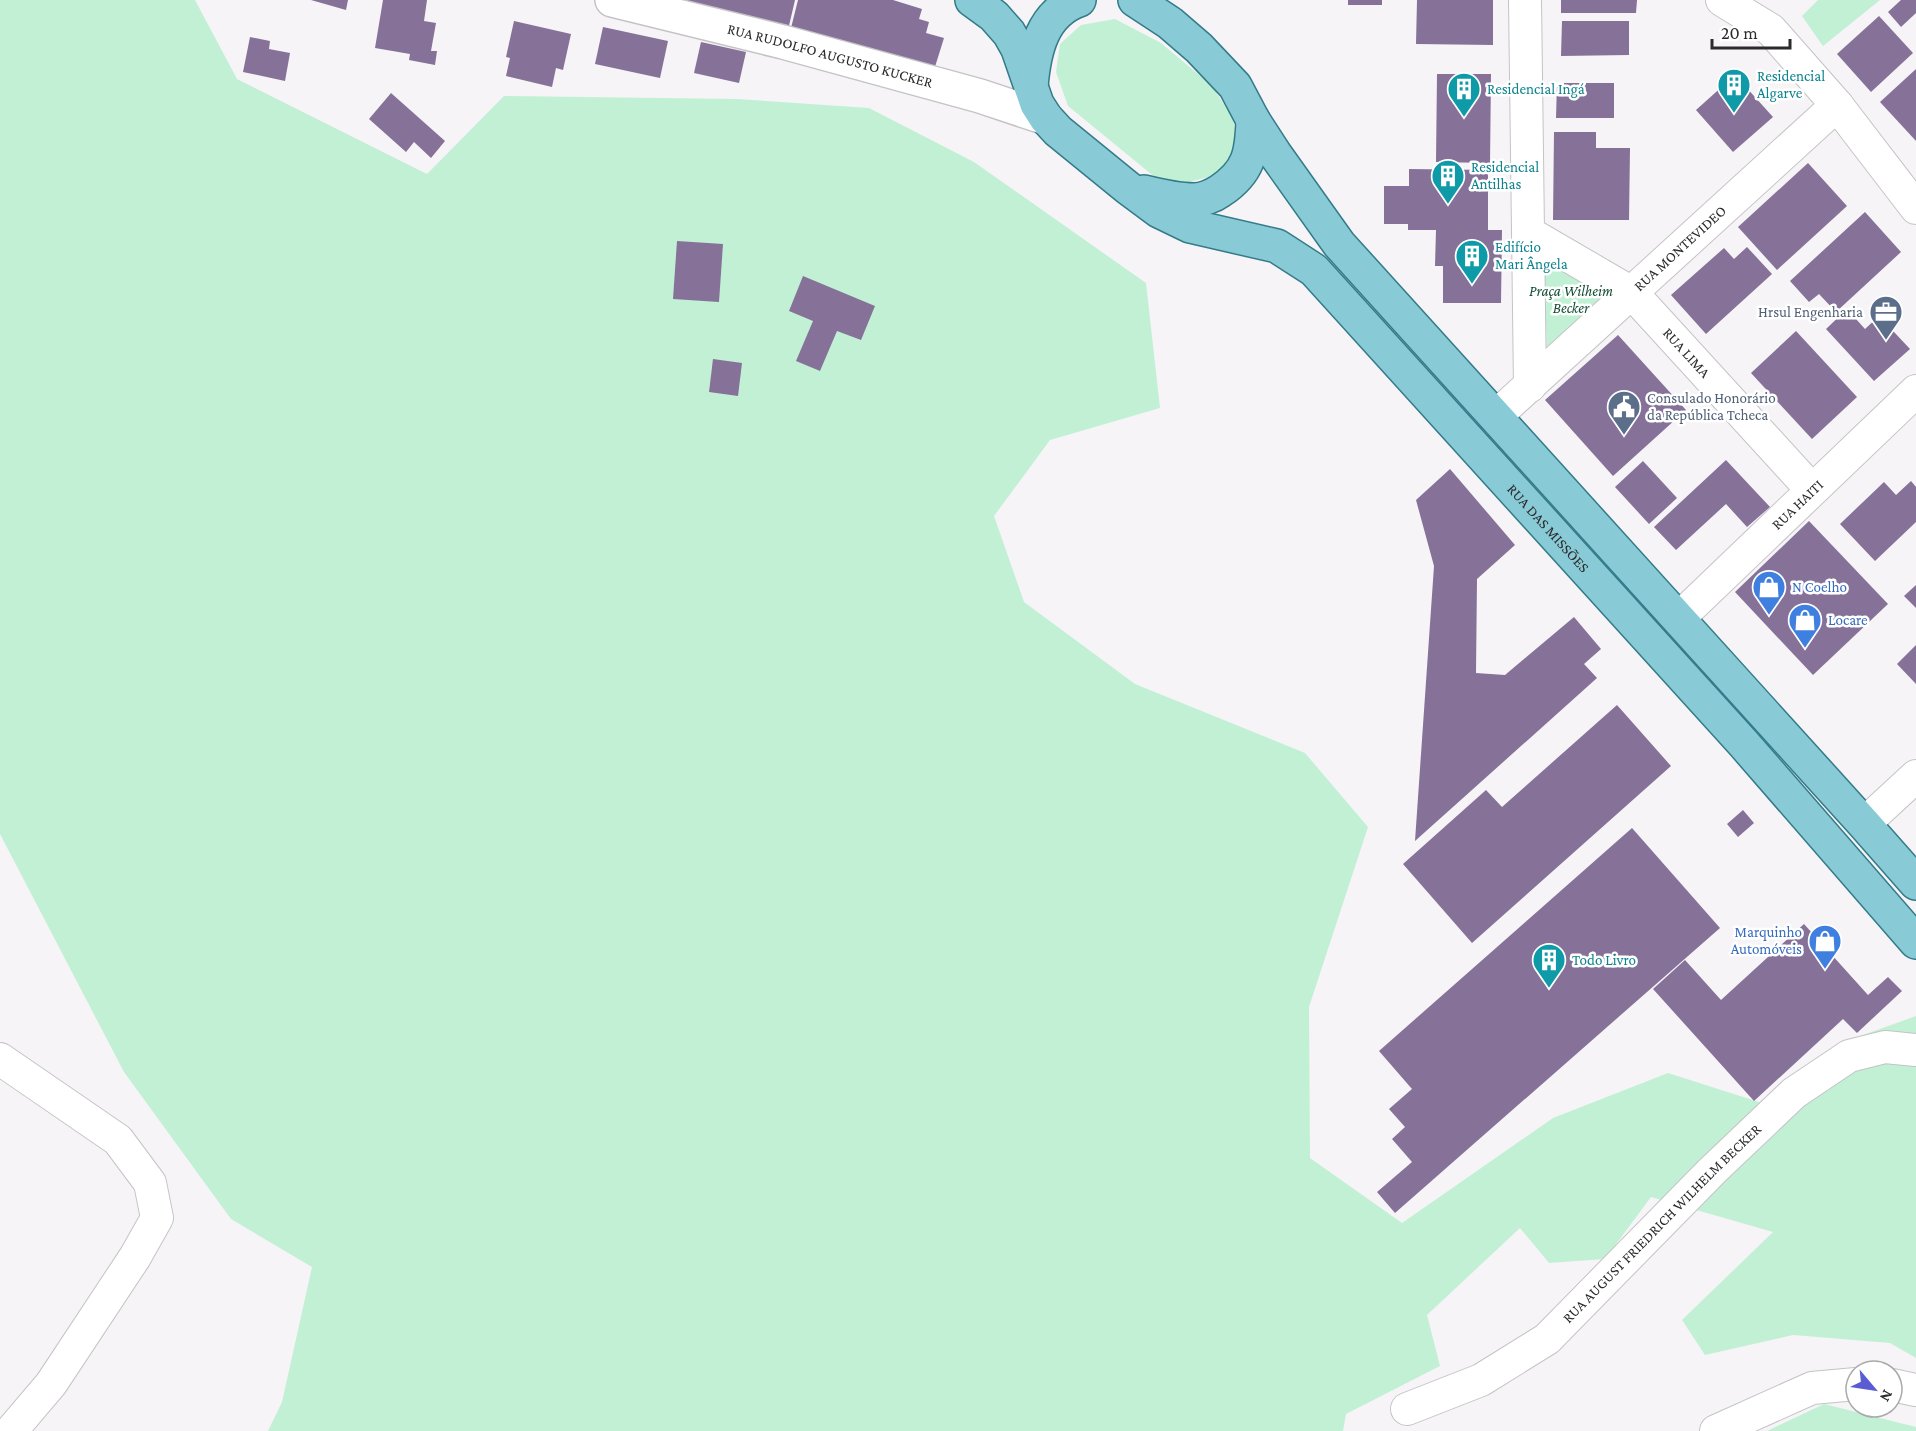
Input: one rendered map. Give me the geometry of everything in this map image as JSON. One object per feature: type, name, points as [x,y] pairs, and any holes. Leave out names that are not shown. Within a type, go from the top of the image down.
[{"type":"main road","points":[[972,0],[994,16],[1009,33],[1018,49],[1031,87]]},
{"type":"main road","points":[[1031,87],[1034,60],[1042,34],[1056,14],[1069,3],[1078,0]]},
{"type":"main road","points":[[1135,0],[1170,23],[1199,48],[1235,86],[1253,120],[1339,244],[1679,618],[1916,884]]},
{"type":"main road","name":"RUA DAS MISSÕES","points":[[1031,87],[1037,104],[1058,131],[1159,211],[1190,226],[1277,246],[1314,270],[1663,653],[1916,942]]},
{"type":"main road","points":[[1128,188],[1166,197],[1196,200],[1216,194],[1234,182],[1246,165],[1252,145],[1253,120]]},
{"type":"main road","points":[[1814,823],[1843,828],[1864,824]]},
{"type":"street","name":"RUA RUDOLFO AUGUSTO KUCKER","points":[[612,0],[783,42],[980,96],[1046,118]]},
{"type":"street","points":[[1525,0],[1530,386]]},
{"type":"street","points":[[1722,0],[1771,30],[1837,105],[1916,208]]},
{"type":"street","name":"RUA MONTEVIDEO","points":[[1496,416],[1837,105]]},
{"type":"street","name":"RUA LIMA","points":[[1529,232],[1632,293],[1812,490]]},
{"type":"street","name":"RUA HAITI","points":[[1679,618],[1916,391]]},
{"type":"street","points":[[1864,824],[1916,776]]},
{"type":"street","name":"RUA AUGUST FRIEDRICH WILHELM BECKER","points":[[1407,1409],[1481,1380],[1547,1340],[1712,1171],[1794,1093],[1849,1056],[1885,1047],[1916,1050]]},
{"type":"street","points":[[0,1059],[118,1140],[150,1183],[157,1218],[135,1257],[51,1384],[11,1431]]},
{"type":"street","points":[[1716,1431],[1812,1388],[1844,1385]]},
{"type":"green space","points":[[0,0],[195,0],[237,79],[427,174],[504,96],[737,99],[869,108],[974,162],[1146,283],[1160,408],[1050,440],[994,516],[1024,602],[1135,684],[1305,753],[1368,827],[1309,1007],[1310,1158],[1402,1223],[1553,1118],[1668,1073],[1762,1103],[1852,1039],[1916,1016],[1916,1358],[1890,1343],[1793,1335],[1705,1355],[1682,1320],[1773,1232],[1651,1197],[1605,1259],[1549,1263],[1520,1228],[1427,1315],[1440,1366],[1346,1414],[1343,1431],[268,1431],[282,1402],[312,1267],[231,1219],[124,1072],[0,834]]},
{"type":"green space","points":[[1818,0],[1880,0],[1823,46],[1802,16]]},
{"type":"green space","points":[[1115,19],[1161,43],[1211,85],[1233,118],[1236,140],[1229,161],[1212,176],[1185,183],[1156,178],[1068,106],[1056,72],[1060,44],[1081,25]]},
{"type":"green space","name":"Praça Wilheim Becker","points":[[1544,253],[1616,298],[1547,355]]},
{"type":"green space","points":[[1824,1404],[1844,1409],[1844,1419],[1884,1419],[1916,1427],[1916,1431],[1767,1431]]},
{"type":"building","points":[[311,0],[348,0],[346,10]]},
{"type":"building","points":[[383,0],[427,0],[424,21],[436,23],[431,51],[437,51],[435,65],[409,60],[410,54],[375,48]]},
{"type":"building","points":[[682,0],[795,0],[788,30],[681,4]]},
{"type":"building","points":[[798,0],[893,0],[922,9],[919,19],[929,22],[926,33],[944,38],[934,70],[791,28]]},
{"type":"building","points":[[1348,0],[1382,0],[1382,5],[1348,5]]},
{"type":"building","points":[[1417,0],[1493,0],[1493,45],[1416,44]]},
{"type":"building","points":[[1561,0],[1637,0],[1636,13],[1561,13]]},
{"type":"building","points":[[1901,0],[1916,0],[1916,13],[1901,27],[1888,12]]},
{"type":"building","points":[[1879,16],[1913,53],[1871,92],[1837,54]]},
{"type":"building","points":[[514,21],[571,34],[563,70],[556,68],[552,87],[506,76],[510,58],[506,57]]},
{"type":"building","points":[[1562,21],[1629,21],[1629,55],[1561,56]]},
{"type":"building","points":[[603,27],[668,41],[660,78],[595,64]]},
{"type":"building","points":[[250,37],[270,41],[269,49],[290,53],[285,81],[243,72]]},
{"type":"building","points":[[701,42],[746,52],[739,83],[694,73]]},
{"type":"building","points":[[1916,69],[1916,141],[1880,102]]},
{"type":"building","name":"Residencial Ingá","points":[[1437,74],[1491,74],[1490,163],[1436,162]]},
{"type":"building","name":"Residencial Algarve","points":[[1735,75],[1773,117],[1733,152],[1696,110]]},
{"type":"building","points":[[1557,83],[1614,83],[1614,118],[1556,118]]},
{"type":"building","points":[[391,93],[445,141],[431,158],[414,142],[406,152],[369,119]]},
{"type":"building","points":[[1554,132],[1596,132],[1596,148],[1630,148],[1629,220],[1553,220]]},
{"type":"building","points":[[1808,163],[1847,206],[1777,270],[1738,227]]},
{"type":"building","points":[[1409,169],[1488,170],[1488,230],[1502,230],[1501,303],[1443,303],[1443,266],[1435,266],[1436,230],[1408,230],[1408,224],[1384,224],[1384,186],[1409,186]]},
{"type":"building","points":[[1865,212],[1901,252],[1836,312],[1819,294],[1809,302],[1790,281]]},
{"type":"building","points":[[677,241],[723,244],[719,302],[673,299]]},
{"type":"building","points":[[1747,247],[1772,274],[1706,334],[1671,295],[1724,248],[1734,259]]},
{"type":"building","points":[[803,276],[875,306],[861,340],[837,331],[820,371],[796,361],[813,321],[789,311]]},
{"type":"building","points":[[1847,309],[1865,329],[1879,316],[1910,349],[1874,381],[1826,329]]},
{"type":"building","points":[[1796,331],[1857,397],[1812,439],[1751,373]]},
{"type":"building","points":[[1618,335],[1686,410],[1613,476],[1545,400]]},
{"type":"building","points":[[713,359],[742,363],[738,396],[709,392]]},
{"type":"building","points":[[1726,460],[1770,507],[1747,527],[1726,504],[1676,550],[1654,527]]},
{"type":"building","points":[[1643,461],[1677,498],[1649,524],[1615,487]]},
{"type":"building","points":[[1450,469],[1515,545],[1477,579],[1476,673],[1505,675],[1574,617],[1601,649],[1584,664],[1597,678],[1415,841],[1434,566],[1416,500]]},
{"type":"building","points":[[1911,481],[1916,487],[1916,522],[1875,561],[1840,524],[1884,482],[1896,495]]},
{"type":"building","points":[[1809,521],[1888,604],[1813,675],[1735,592]]},
{"type":"building","points":[[1916,585],[1916,608],[1904,596]]},
{"type":"building","points":[[1916,645],[1916,684],[1897,664]]},
{"type":"building","points":[[1617,705],[1671,766],[1472,943],[1403,864],[1486,790],[1502,807]]},
{"type":"building","points":[[1743,810],[1754,823],[1738,837],[1727,824]]},
{"type":"building","name":"Todo Livro","points":[[1632,828],[1720,928],[1395,1213],[1377,1192],[1412,1162],[1392,1139],[1405,1127],[1389,1109],[1412,1089],[1379,1051]]},
{"type":"building","points":[[1804,924],[1868,995],[1888,977],[1902,991],[1857,1033],[1843,1019],[1754,1101],[1653,989],[1685,960],[1721,1000]]},
{"type":"place","name":"Residencial Algarve","points":[[1734,114]]},
{"type":"place","name":"Residencial Ingá","points":[[1464,118]]},
{"type":"place","name":"Residencial Antilhas","points":[[1448,205]]},
{"type":"place","name":"Edifício Mari Ângela","points":[[1472,285]]},
{"type":"place","name":"Hrsul Engenharia","points":[[1886,341]]},
{"type":"place","name":"Consulado Honorário da República Tcheca","points":[[1624,436]]},
{"type":"place","name":"N Coelho","points":[[1769,616]]},
{"type":"place","name":"Locare","points":[[1805,649]]},
{"type":"place","name":"Marquinho Automóveis","points":[[1825,970]]},
{"type":"place","name":"Todo Livro","points":[[1549,989]]}]
